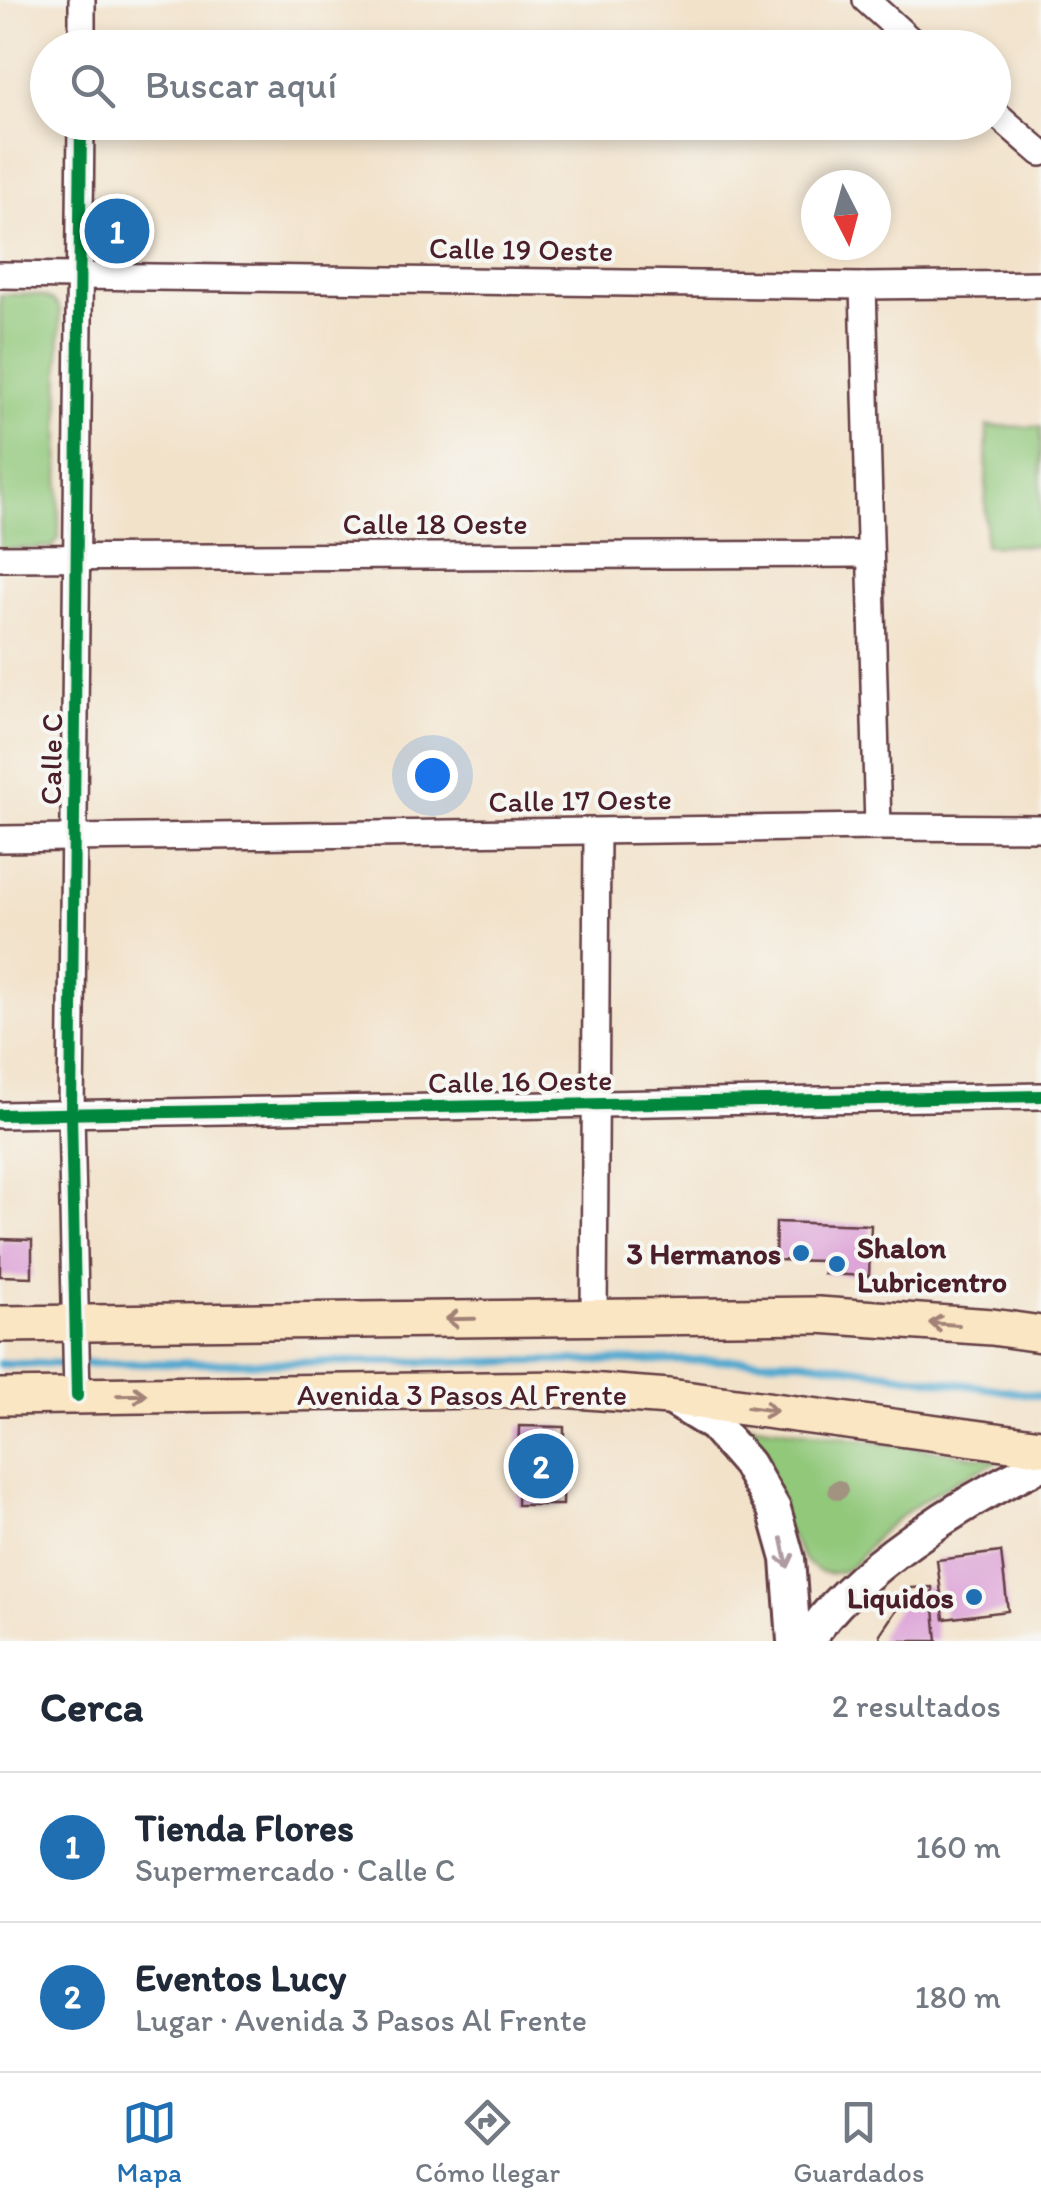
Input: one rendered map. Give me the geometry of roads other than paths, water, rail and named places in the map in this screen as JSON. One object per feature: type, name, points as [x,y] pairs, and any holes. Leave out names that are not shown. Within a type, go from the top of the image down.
[{"type":"main road","name":"Avenida 3 Pasos Al Frente","points":[[0,1397],[75,1360],[594,1318],[818,1315],[1041,1334]]},
{"type":"main road","name":"Avenida 3 Pasos Al Frente","points":[[0,1324],[75,1360],[670,1396],[1041,1447]]},
{"type":"street","points":[[82,0],[82,30]]},
{"type":"street","points":[[866,0],[898,30]]},
{"type":"street","points":[[1011,126],[1041,152]]},
{"type":"street","name":"Calle C","points":[[75,1360],[71,1114],[81,140]]},
{"type":"street","name":"Calle 19 Oeste","points":[[0,275],[862,286],[1041,284]]},
{"type":"street","points":[[862,286],[878,827]]},
{"type":"street","name":"Calle 18 Oeste","points":[[0,558],[870,554]]},
{"type":"street","name":"Calle 17 Oeste","points":[[0,840],[1041,828]]},
{"type":"street","points":[[594,1318],[596,832]]},
{"type":"street","name":"Calle 16 Oeste","points":[[0,1115],[1041,1096]]},
{"type":"street","points":[[670,1396],[714,1426],[748,1464],[774,1509],[788,1559],[794,1641]]},
{"type":"street","points":[[808,1641],[818,1625],[858,1585],[925,1529],[1041,1464]]},
{"type":"waterway","points":[[0,1364],[801,1360],[1041,1396]]},
{"type":"place","name":"Tienda Flores","points":[[117,231]]},
{"type":"place","name":"3 Hermanos","points":[[801,1253]]},
{"type":"place","name":"Shalon Lubricentro","points":[[837,1264]]},
{"type":"place","name":"Eventos Lucy","points":[[541,1466]]},
{"type":"place","name":"Liquidos","points":[[974,1597]]}]
